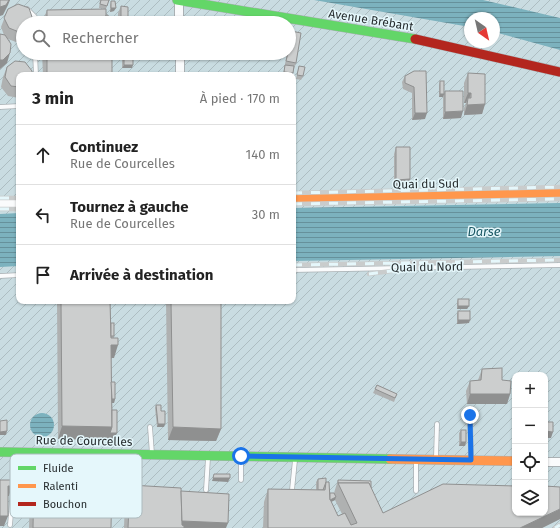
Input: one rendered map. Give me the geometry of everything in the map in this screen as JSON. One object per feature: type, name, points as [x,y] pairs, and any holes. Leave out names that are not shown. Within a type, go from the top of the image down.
[{"type":"street","points":[[178,0],[179,16]]},
{"type":"street","name":"Avenue Brébant","points":[[178,0],[275,16]]},
{"type":"street","name":"Avenue Brébant","points":[[296,20],[432,42],[560,72]]},
{"type":"street","points":[[180,60],[180,72]]},
{"type":"street","name":"Quai du Sud","points":[[296,199],[560,193]]},
{"type":"street","points":[[0,204],[16,204]]},
{"type":"street","name":"Rue de Courcelles","points":[[0,452],[107,454]]},
{"type":"street","name":"Rue de Courcelles","points":[[142,455],[512,461]]},
{"type":"street","points":[[548,462],[560,462]]},
{"type":"lane","points":[[23,9],[32,13],[33,16]]},
{"type":"lane","points":[[35,60],[36,72]]},
{"type":"lane","points":[[0,106],[16,106]]},
{"type":"lane","name":"Quai du Nord","points":[[296,270],[560,265]]},
{"type":"lane","points":[[0,276],[16,275]]},
{"type":"lane","points":[[470,415],[471,460]]},
{"type":"lane","points":[[436,460],[437,424]]},
{"type":"lane","name":"Rue de Courcelles","points":[[150,427],[152,455]]},
{"type":"lane","points":[[206,490],[208,456]]},
{"type":"lane","points":[[241,456],[241,480]]},
{"type":"lane","points":[[292,490],[295,457]]},
{"type":"lane","points":[[416,459],[416,491]]},
{"type":"lane","points":[[10,525],[11,518]]},
{"type":"shaded area","points":[[0,0],[560,0],[560,528],[0,528]]},
{"type":"water","points":[[314,0],[483,0],[560,18],[560,50],[500,34],[500,12],[464,12],[464,26]]},
{"type":"water","name":"Darse","points":[[560,203],[560,256],[296,261],[296,208]]},
{"type":"water","points":[[16,213],[16,266],[0,267],[0,214]]},
{"type":"water","points":[[42,413],[50,417],[54,425],[50,433],[42,437],[34,433],[30,425],[34,417]]},
{"type":"building","points":[[0,0],[9,0],[6,5],[0,7]]},
{"type":"building","points":[[101,0],[109,0],[107,6],[100,4]]},
{"type":"building","points":[[111,1],[115,1],[116,8],[111,8]]},
{"type":"building","points":[[18,4],[29,8],[32,16],[16,16],[16,31],[9,28],[4,18],[8,9]]},
{"type":"building","points":[[121,6],[128,7],[128,16],[121,16]]},
{"type":"building","points":[[106,9],[106,16],[47,16],[47,10]]},
{"type":"building","points":[[296,32],[301,33],[296,63],[286,61],[296,60]]},
{"type":"building","points":[[0,34],[5,35],[11,44],[10,53],[3,60],[0,60]]},
{"type":"building","points":[[47,60],[112,60],[112,72],[47,72]]},
{"type":"building","points":[[124,60],[133,60],[133,65],[124,65]]},
{"type":"building","points":[[15,61],[25,62],[32,72],[16,72],[16,87],[11,86],[5,77],[7,67]]},
{"type":"building","points":[[285,65],[294,66],[293,72],[284,72]]},
{"type":"building","points":[[299,66],[305,67],[303,76],[297,75]]},
{"type":"building","points":[[414,71],[426,71],[427,113],[415,113],[414,87],[405,83],[405,76]]},
{"type":"building","points":[[468,73],[485,74],[485,104],[467,105],[468,98],[471,98],[471,93],[468,93]]},
{"type":"building","points":[[440,81],[444,81],[444,94],[440,94]]},
{"type":"building","points":[[445,91],[463,91],[463,111],[445,112]]},
{"type":"building","points":[[396,147],[410,147],[410,179],[396,180]]},
{"type":"building","points":[[458,299],[469,299],[469,306],[458,306]]},
{"type":"building","points":[[61,304],[110,304],[111,338],[118,338],[118,345],[111,345],[112,427],[62,426]]},
{"type":"building","points":[[171,304],[221,304],[221,429],[173,427]]},
{"type":"building","points":[[458,311],[470,311],[470,320],[458,320]]},
{"type":"building","points":[[111,323],[114,323],[114,336],[111,336]]},
{"type":"building","points":[[502,368],[502,380],[511,381],[510,394],[470,394],[470,381],[481,380],[482,369]]},
{"type":"building","points":[[111,382],[115,382],[115,399],[112,399]]},
{"type":"building","points":[[377,385],[397,394],[395,398],[375,389]]},
{"type":"building","points":[[156,405],[161,405],[161,411],[165,411],[165,424],[158,424]]},
{"type":"building","points":[[112,410],[117,410],[117,433],[110,433],[112,427]]},
{"type":"building","points":[[7,420],[7,431],[0,432],[0,421]]},
{"type":"building","points":[[548,422],[553,422],[553,432],[548,431]]},
{"type":"building","points":[[461,430],[466,430],[466,442],[461,442]]},
{"type":"building","points":[[214,474],[230,474],[230,478],[213,478]]},
{"type":"building","points":[[326,478],[323,490],[318,490],[318,479]]},
{"type":"building","points":[[0,480],[10,480],[10,486],[8,486],[8,516],[0,516]]},
{"type":"building","points":[[338,480],[371,481],[371,488],[369,483],[338,483]]},
{"type":"building","points":[[326,482],[329,482],[330,499],[338,516],[345,513],[351,525],[357,523],[338,483],[369,483],[383,513],[443,484],[512,486],[512,516],[545,516],[520,528],[268,528],[268,489],[325,490]]},
{"type":"building","points":[[142,486],[181,488],[182,525],[184,528],[128,528],[128,518],[142,518]]},
{"type":"building","points":[[548,486],[560,487],[560,509],[548,515]]},
{"type":"building","points":[[181,491],[229,494],[228,523],[182,521]]},
{"type":"building","points":[[330,493],[334,493],[336,497],[330,500]]},
{"type":"building","points":[[33,518],[111,518],[111,528],[33,528]]},
{"type":"railway","points":[[296,193],[560,187]]},
{"type":"railway","points":[[0,198],[16,198]]},
{"type":"railway","points":[[296,204],[560,199]]},
{"type":"railway","points":[[0,209],[16,209]]},
{"type":"railway","points":[[296,265],[560,260]]},
{"type":"railway","points":[[369,274],[421,267]]},
{"type":"railway","points":[[555,528],[560,525]]},
{"type":"traffic: fast","points":[[177,0],[275,16]]},
{"type":"traffic: fast","points":[[296,20],[415,39]]},
{"type":"traffic: fast","points":[[0,452],[111,454]]},
{"type":"traffic: fast","points":[[142,455],[390,459]]},
{"type":"traffic: slow","points":[[296,199],[560,193]]},
{"type":"traffic: slow","points":[[390,459],[512,461]]},
{"type":"traffic: jam","points":[[415,39],[560,72]]},
{"type":"route","points":[[241,456],[471,460],[470,415]]}]
